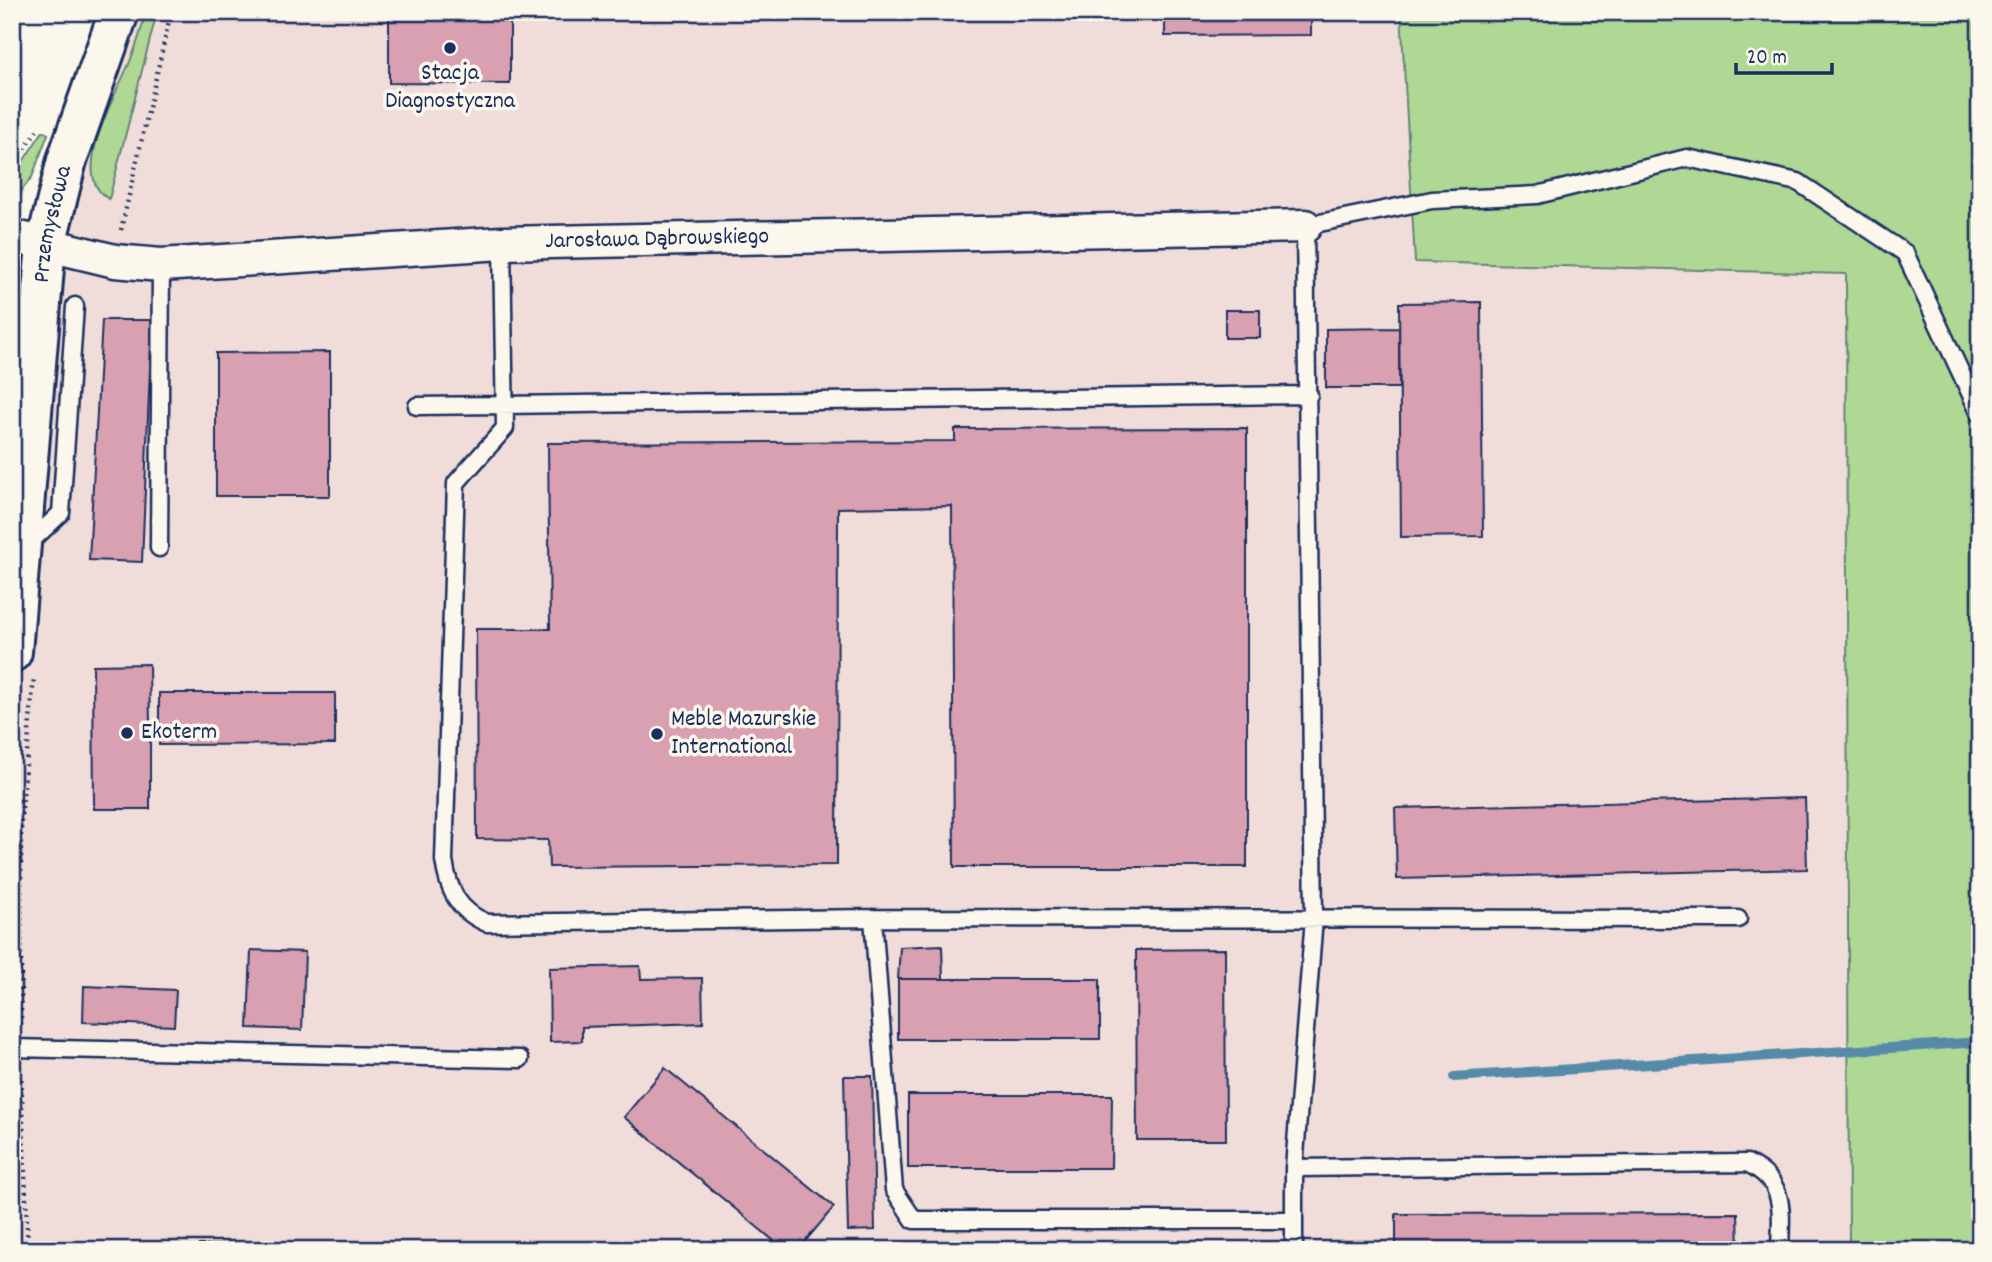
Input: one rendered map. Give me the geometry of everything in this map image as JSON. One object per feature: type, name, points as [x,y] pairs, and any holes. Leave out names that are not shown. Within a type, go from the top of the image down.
[{"type":"street","name":"Przemysłowa","points":[[23,664],[19,553],[35,397],[29,240],[66,160],[119,12]]},
{"type":"street","name":"Jarosława Dąbrowskiego","points":[[29,240],[115,261],[162,265],[502,243],[1305,226]]},
{"type":"lane","points":[[1294,1250],[1294,1168],[1314,918],[1305,226],[1432,200],[1537,195],[1687,158],[1798,182],[1905,253],[1980,414]]},
{"type":"lane","points":[[502,243],[505,428],[456,483],[444,860],[447,879],[457,902],[470,916],[487,922],[873,918],[1738,919]]},
{"type":"lane","points":[[159,548],[162,265]]},
{"type":"lane","points":[[19,553],[61,513],[75,306]]},
{"type":"lane","points":[[417,406],[1309,395]]},
{"type":"lane","points":[[12,431],[35,397]]},
{"type":"lane","points":[[873,918],[894,1190],[914,1220],[1294,1220]]},
{"type":"lane","points":[[17,1049],[520,1059]]},
{"type":"lane","points":[[1294,1168],[1747,1163],[1765,1172],[1775,1185],[1781,1202],[1780,1250]]},
{"type":"path","points":[[115,261],[171,12]]},
{"type":"path","points":[[23,664],[23,801],[17,1049],[28,1250]]},
{"type":"path","points":[[12,800],[23,801]]},
{"type":"shaded area","points":[[119,12],[1401,12],[1416,262],[1846,273],[1849,1250],[12,1250],[12,644],[46,244]]},
{"type":"green space","points":[[146,12],[157,12],[109,199],[97,188],[93,172],[94,153],[99,132],[133,53]]},
{"type":"green space","points":[[1401,12],[1980,12],[1980,1250],[1849,1250],[1846,274],[1415,262]]},
{"type":"green space","points":[[43,131],[48,134],[32,177],[12,203],[12,178]]},
{"type":"building","name":"Stacja Diagnostyczna","points":[[389,12],[510,12],[510,84],[389,83]]},
{"type":"building","points":[[1165,12],[1311,12],[1311,35],[1165,36]]},
{"type":"building","points":[[1481,302],[1483,536],[1401,537],[1399,303]]},
{"type":"building","points":[[1225,310],[1260,310],[1260,338],[1225,338]]},
{"type":"building","points":[[102,320],[152,320],[142,562],[89,560]]},
{"type":"building","points":[[1399,328],[1399,388],[1326,388],[1326,329]]},
{"type":"building","points":[[330,352],[330,496],[216,496],[216,353]]},
{"type":"building","name":"Meble Mazurskie International","points":[[1247,428],[1247,867],[954,867],[952,506],[838,508],[837,865],[549,867],[548,840],[477,839],[476,629],[550,629],[548,443],[955,441],[955,429]]},
{"type":"building","name":"Ekoterm","points":[[149,664],[150,726],[159,726],[159,740],[150,739],[150,809],[94,809],[93,665]]},
{"type":"building","points":[[159,693],[335,693],[335,744],[159,745]]},
{"type":"building","points":[[1805,798],[1807,869],[1397,879],[1395,808]]},
{"type":"building","points":[[942,945],[943,979],[898,979],[900,947]]},
{"type":"building","points":[[1225,949],[1226,1140],[1137,1140],[1136,950]]},
{"type":"building","points":[[251,950],[305,952],[302,1030],[248,1028]]},
{"type":"building","points":[[640,966],[641,979],[702,978],[703,1023],[582,1027],[582,1041],[550,1042],[549,968]]},
{"type":"building","points":[[898,979],[1100,979],[1100,1039],[898,1039]]},
{"type":"building","points":[[84,986],[176,990],[174,1026],[83,1022]]},
{"type":"building","points":[[665,1068],[834,1207],[798,1250],[785,1250],[624,1117]]},
{"type":"building","points":[[844,1076],[872,1076],[875,1230],[848,1231]]},
{"type":"building","points":[[908,1095],[1112,1095],[1111,1168],[908,1168]]},
{"type":"building","points":[[1738,1213],[1739,1250],[1396,1250],[1396,1214]]},
{"type":"building","points":[[199,1245],[229,1245],[229,1250],[200,1250]]},
{"type":"waterway","points":[[1454,1077],[1980,1042]]},
{"type":"place","name":"Stacja Diagnostyczna","points":[[450,48]]},
{"type":"place","name":"Ekoterm","points":[[127,733]]},
{"type":"place","name":"Meble Mazurskie International","points":[[657,734]]}]
